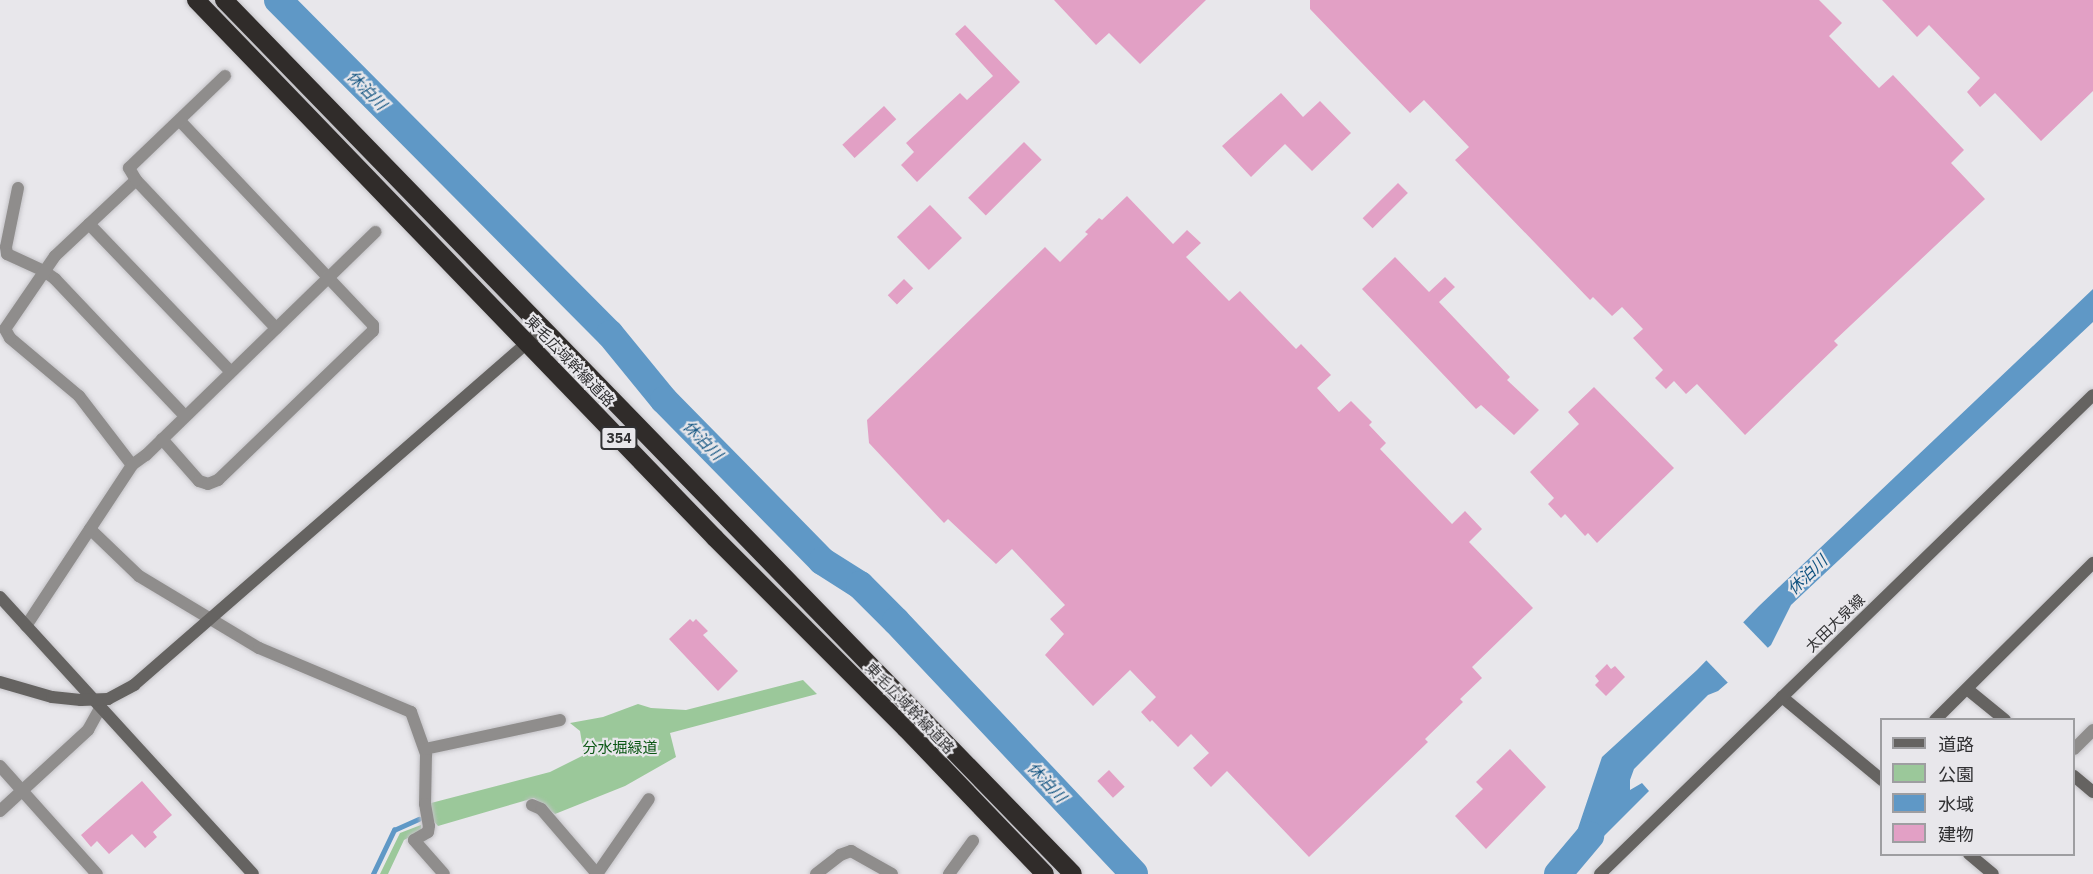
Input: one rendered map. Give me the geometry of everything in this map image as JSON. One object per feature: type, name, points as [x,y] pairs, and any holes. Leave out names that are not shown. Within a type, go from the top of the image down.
[{"type":"highway","name":"東毛広域幹線道路","points":[[196,0],[715,538],[897,720],[1045,874]]},
{"type":"highway","name":"東毛広域幹線道路","points":[[224,0],[1073,874]]},
{"type":"street","points":[[225,76],[129,168],[136,180],[276,328]]},
{"type":"street","points":[[162,439],[199,481],[208,484],[218,480],[373,332],[373,325],[180,121]]},
{"type":"street","points":[[132,465],[79,396],[10,338],[5,329],[55,256],[136,180]]},
{"type":"street","points":[[18,188],[6,247],[7,255],[44,271],[185,416]]},
{"type":"street","points":[[88,224],[231,372]]},
{"type":"street","points":[[26,626],[132,465],[162,439],[375,232]]},
{"type":"street","points":[[0,682],[52,697],[96,704],[134,685],[543,328]]},
{"type":"street","name":"太田大泉線","points":[[1600,874],[2093,395]]},
{"type":"street","points":[[90,529],[139,576],[259,648],[408,710],[425,749],[425,804],[429,826],[428,832],[414,840],[444,874]]},
{"type":"street","points":[[1937,718],[2093,563]]},
{"type":"street","points":[[0,597],[253,874]]},
{"type":"street","points":[[1967,689],[2003,718]]},
{"type":"street","points":[[1782,697],[1880,776]]},
{"type":"street","points":[[0,811],[88,730],[96,704]]},
{"type":"street","points":[[425,749],[560,720]]},
{"type":"street","points":[[2075,747],[2093,730]]},
{"type":"street","points":[[0,766],[97,874]]},
{"type":"street","points":[[2075,778],[2093,792]]},
{"type":"street","points":[[532,805],[542,810],[597,874],[649,799]]},
{"type":"street","points":[[949,874],[973,841]]},
{"type":"street","points":[[816,874],[840,855],[851,851],[892,874]]},
{"type":"street","points":[[1970,856],[1993,874]]},
{"type":"green space","name":"分水堀緑道","points":[[803,680],[817,694],[670,733],[676,757],[625,786],[555,814],[534,798],[438,826],[432,819],[431,803],[550,772],[584,755],[580,731],[570,723],[603,717],[638,704],[651,708],[686,710]]},
{"type":"green space","points":[[421,825],[421,831],[404,840],[388,874],[380,874],[400,833]]},
{"type":"water","points":[[2093,289],[2093,322],[1791,605],[1771,645],[1718,691],[1708,695],[1634,769],[1630,780],[1630,790],[1642,783],[1649,791],[1578,862],[1566,864],[1602,757],[1697,670],[1759,606]]},
{"type":"pier","points":[[1741,620],[1770,650],[1732,687],[1703,657]]},
{"type":"building","points":[[1054,0],[1206,0],[1140,64],[1109,33],[1096,45]]},
{"type":"building","points":[[1310,0],[1819,0],[1842,23],[1829,36],[1879,88],[1893,75],[1964,150],[1951,163],[1985,199],[1834,341],[1838,345],[1745,435],[1697,384],[1686,394],[1674,381],[1666,389],[1655,378],[1663,370],[1633,338],[1643,329],[1622,307],[1612,316],[1593,297],[1590,300],[1455,160],[1469,147],[1424,100],[1410,113],[1310,9]]},
{"type":"building","points":[[1882,0],[2093,0],[2093,91],[2041,141],[1995,93],[1980,107],[1967,92],[1980,78],[1929,25],[1917,37]]},
{"type":"building","points":[[965,25],[1020,82],[917,182],[901,165],[914,152],[906,143],[960,93],[967,100],[993,76],[955,34]]},
{"type":"building","points":[[1281,93],[1303,117],[1320,101],[1351,133],[1312,171],[1285,144],[1251,177],[1222,146]]},
{"type":"building","points":[[884,106],[896,119],[855,158],[842,145]]},
{"type":"building","points":[[1024,142],[1042,160],[986,216],[968,198]]},
{"type":"building","points":[[1398,183],[1408,193],[1373,228],[1363,218]]},
{"type":"building","points":[[1127,196],[1173,244],[1187,230],[1201,243],[1186,257],[1229,301],[1240,291],[1296,349],[1301,344],[1331,375],[1317,388],[1339,412],[1351,401],[1372,422],[1369,425],[1386,443],[1380,449],[1452,524],[1465,511],[1482,529],[1469,542],[1533,608],[1472,667],[1482,678],[1460,699],[1463,702],[1425,739],[1428,742],[1309,857],[1227,771],[1211,787],[1193,768],[1209,753],[1191,734],[1178,747],[1152,720],[1150,722],[1141,712],[1156,697],[1130,670],[1093,706],[1045,655],[1064,634],[1050,619],[1065,605],[1012,549],[996,564],[948,519],[944,523],[869,443],[867,420],[1045,247],[1060,262],[1088,234],[1085,232],[1099,218],[1102,220]]},
{"type":"building","points":[[930,205],[962,238],[929,270],[897,237]]},
{"type":"building","points":[[1395,257],[1429,292],[1445,277],[1455,287],[1439,302],[1510,377],[1507,380],[1539,410],[1514,435],[1481,405],[1476,409],[1362,289]]},
{"type":"building","points":[[904,279],[913,288],[897,304],[888,295]]},
{"type":"building","points":[[1594,387],[1674,468],[1597,543],[1588,533],[1585,536],[1565,514],[1561,518],[1548,504],[1554,498],[1530,472],[1579,424],[1568,412]]},
{"type":"building","points":[[690,619],[693,622],[696,619],[708,631],[703,635],[738,671],[718,691],[669,639]]},
{"type":"building","points":[[1607,664],[1611,669],[1615,666],[1625,677],[1606,696],[1595,685],[1599,681],[1595,676]]},
{"type":"building","points":[[1510,749],[1546,787],[1486,849],[1455,816],[1483,789],[1476,782]]},
{"type":"building","points":[[1109,770],[1125,787],[1113,798],[1097,781]]},
{"type":"building","points":[[142,781],[172,815],[153,832],[157,837],[145,848],[132,834],[109,854],[97,841],[91,847],[81,835]]},
{"type":"waterway","name":"休泊川","points":[[278,0],[610,334],[664,400],[822,561],[860,585],[896,621],[1134,874]]},
{"type":"waterway","points":[[373,874],[394,830],[419,819]]},
{"type":"waterway","name":"休泊川","points":[[1558,874],[1590,836]]}]
